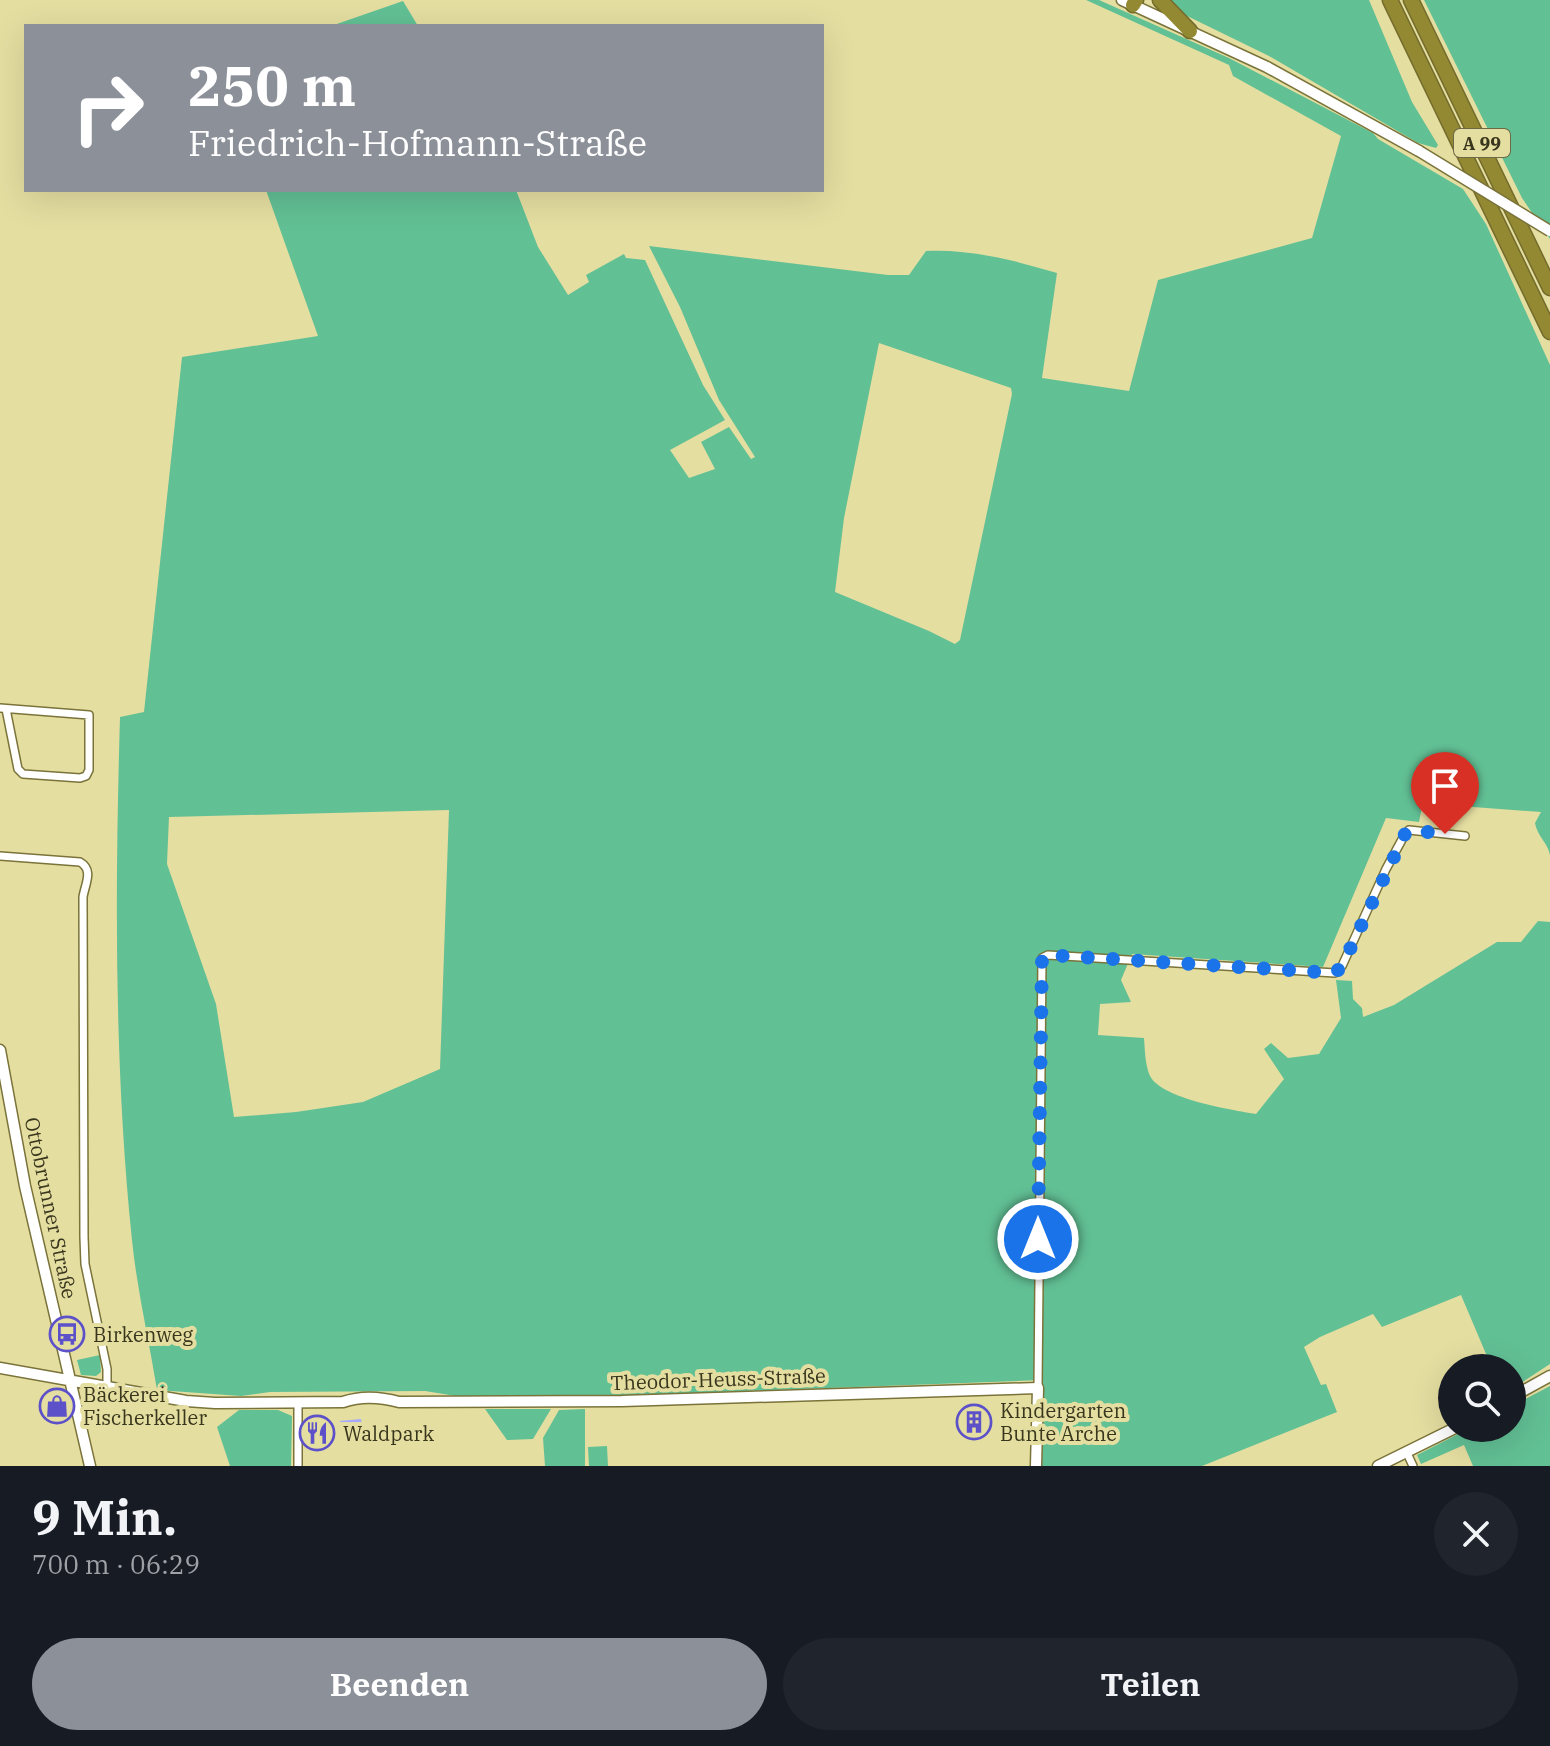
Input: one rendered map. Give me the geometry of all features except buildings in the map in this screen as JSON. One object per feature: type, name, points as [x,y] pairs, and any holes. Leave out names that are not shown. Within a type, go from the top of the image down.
[{"type":"highway","points":[[1160,0],[1164,8],[1190,31]]},
{"type":"highway","name":"A 99","points":[[1390,0],[1550,332]]},
{"type":"highway","name":"A 99","points":[[1411,0],[1550,288]]},
{"type":"street","points":[[1130,2],[1303,85],[1550,231]]},
{"type":"street","points":[[3,708],[89,715],[89,770],[86,776],[23,774],[18,769],[3,708]]},
{"type":"street","points":[[1036,1466],[1042,958],[1059,956],[1335,973],[1342,966],[1405,834],[1409,830],[1465,836]]},
{"type":"street","points":[[0,856],[80,862],[88,872],[83,911],[84,1237],[90,1294],[107,1369],[107,1387]]},
{"type":"street","name":"Ottobrunner Straße","points":[[0,1050],[25,1186],[90,1466]]},
{"type":"street","name":"Theodor-Heuss-Straße","points":[[0,1368],[168,1398],[215,1403],[343,1402],[388,1405],[399,1402],[622,1401],[1038,1388]]},
{"type":"street","points":[[1526,1389],[1550,1376]]},
{"type":"street","points":[[298,1402],[298,1466]]},
{"type":"street","points":[[1378,1466],[1438,1437]]},
{"type":"street","points":[[1407,1453],[1413,1466]]},
{"type":"green space","points":[[1086,0],[1099,0],[1229,58],[1373,133],[1378,139],[1463,189],[1486,224],[1550,365],[1550,855],[1535,823],[1541,812],[1460,806],[1451,785],[1434,774],[1417,788],[1424,796],[1419,822],[1386,818],[1323,967],[1132,954],[1121,980],[1131,1002],[1100,1004],[1098,1035],[1144,1038],[1150,1076],[1168,1091],[1198,1102],[1256,1114],[1284,1079],[1264,1049],[1271,1043],[1288,1058],[1319,1054],[1341,1018],[1336,980],[1352,981],[1353,999],[1362,1008],[1363,1017],[1394,1005],[1497,942],[1521,942],[1538,921],[1550,922],[1550,1364],[1526,1380],[1526,1354],[1486,1354],[1461,1295],[1382,1327],[1373,1314],[1304,1347],[1321,1385],[1326,1384],[1337,1412],[1202,1466],[1042,1466],[1043,1380],[583,1397],[468,1398],[425,1391],[270,1392],[241,1396],[157,1390],[134,1259],[122,1110],[117,913],[120,717],[144,712],[182,357],[318,336],[267,192],[517,192],[538,247],[568,295],[589,282],[586,275],[624,254],[626,258],[645,260],[703,385],[725,420],[670,450],[689,478],[715,469],[701,442],[729,427],[751,459],[755,457],[719,400],[680,307],[649,246],[888,275],[909,275],[926,251],[959,252],[1008,260],[1057,273],[1042,378],[1129,391],[1158,280],[1312,238],[1341,136],[1233,76],[1229,65]],"holes":[[[879,343],[1011,388],[960,640],[955,644],[835,592],[844,518]],[[449,810],[440,1069],[363,1102],[234,1117],[216,1004],[167,864],[169,817]]]},
{"type":"green space","points":[[1166,0],[1369,0],[1412,102],[1438,145],[1436,148],[1418,143],[1269,56],[1183,14]]},
{"type":"green space","points":[[1424,0],[1550,0],[1550,239],[1522,198]]},
{"type":"green space","points":[[403,1],[417,24],[337,24]]},
{"type":"green space","points":[[100,1355],[101,1372],[96,1376],[81,1375],[77,1360]]},
{"type":"green space","points":[[1550,1386],[1550,1466],[1473,1466],[1464,1445],[1421,1464],[1417,1455],[1443,1442],[1526,1442],[1526,1399]]},
{"type":"green space","points":[[485,1409],[551,1409],[533,1439],[507,1440]]},
{"type":"green space","points":[[585,1409],[585,1466],[545,1466],[543,1438],[559,1410]]},
{"type":"green space","points":[[239,1410],[278,1410],[292,1416],[291,1466],[230,1466],[217,1427]]},
{"type":"green space","points":[[607,1446],[608,1466],[589,1466],[588,1447]]},
{"type":"water","points":[[361,1419],[364,1435],[361,1440],[351,1427],[339,1421]]},
{"type":"place","name":"Birkenweg","points":[[67,1334]]},
{"type":"place","name":"Bäckerei Fischerkeller","points":[[57,1406]]},
{"type":"place","name":"Kindergarten Bunte Arche","points":[[974,1422]]},
{"type":"place","name":"Waldpark","points":[[317,1433]]},
{"type":"route","points":[[1038,1239],[1040,962],[1044,956],[1335,973],[1342,966],[1405,834],[1409,830],[1445,834]]}]
